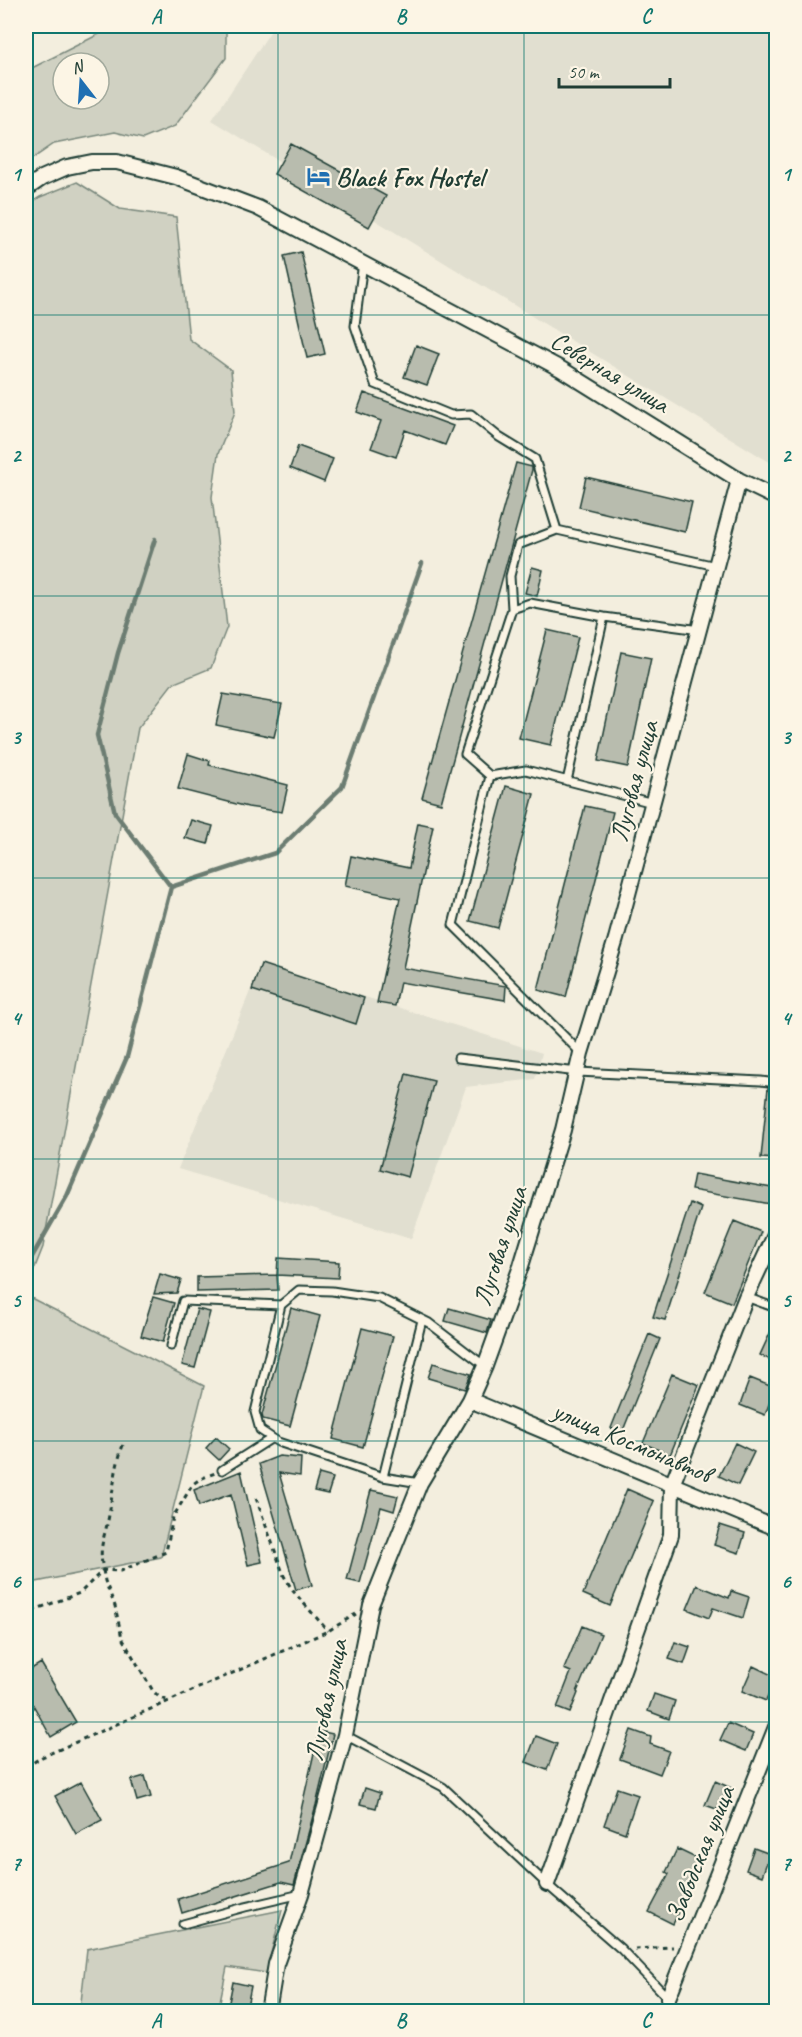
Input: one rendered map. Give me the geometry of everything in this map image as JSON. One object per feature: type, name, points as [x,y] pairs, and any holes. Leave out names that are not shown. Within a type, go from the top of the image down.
[{"type":"street","name":"Северная улица","points":[[26,189],[42,178],[67,167],[92,162],[117,162],[176,177],[258,208],[561,369],[740,480],[777,498]]},
{"type":"street","name":"Луговая улица","points":[[268,2012],[276,1964],[301,1894],[345,1735],[371,1605],[420,1483],[470,1400],[485,1366],[524,1255],[563,1130],[581,1053],[616,939],[740,480]]},
{"type":"street","points":[[547,1884],[671,1535],[672,1485],[746,1297],[777,1233]]},
{"type":"street","name":"улица Космонавтов","points":[[470,1400],[777,1528]]},
{"type":"street","name":"Заводская улица","points":[[667,2005],[777,1727]]},
{"type":"lane","points":[[363,262],[355,326],[375,384],[451,415],[471,414],[499,437],[535,459],[557,530]]},
{"type":"lane","points":[[490,776],[465,754],[512,609],[510,576],[518,544],[557,530],[717,566]]},
{"type":"lane","points":[[512,609],[530,603],[604,617],[700,630]]},
{"type":"lane","points":[[567,781],[604,617]]},
{"type":"lane","points":[[490,776],[526,770],[653,803]]},
{"type":"lane","points":[[490,776],[453,925],[581,1053]]},
{"type":"lane","points":[[458,1058],[578,1072],[777,1083]]},
{"type":"lane","points":[[420,1483],[383,1477],[278,1442],[260,1430],[255,1412],[281,1305],[299,1290],[332,1290],[379,1298],[423,1320],[485,1366]]},
{"type":"lane","points":[[746,1297],[777,1308]]},
{"type":"lane","points":[[171,1346],[183,1301],[281,1305]]},
{"type":"lane","points":[[383,1477],[423,1320]]},
{"type":"lane","points":[[222,1470],[272,1438]]},
{"type":"lane","points":[[345,1735],[443,1786],[547,1884],[621,1949],[667,2005]]},
{"type":"lane","points":[[183,1924],[301,1894]]},
{"type":"path","points":[[123,1445],[116,1469],[110,1514],[101,1545],[103,1570],[126,1647],[153,1691],[159,1697],[169,1701]]},
{"type":"path","points":[[26,1617],[34,1610],[80,1593],[103,1570],[120,1571],[163,1554],[173,1517],[193,1484],[222,1470]]},
{"type":"path","points":[[256,1498],[284,1576],[293,1591],[328,1631]]},
{"type":"path","points":[[26,1767],[42,1757],[328,1631],[371,1605]]},
{"type":"path","points":[[621,1949],[671,1948],[696,1930]]},
{"type":"shaded area","points":[[115,26],[226,26],[226,58],[175,126],[143,139],[115,132],[54,144],[26,163],[26,71],[51,58],[51,111],[111,111],[111,51],[66,51]]},
{"type":"shaded area","points":[[274,26],[776,26],[776,466],[212,120]]},
{"type":"shaded area","points":[[77,182],[120,209],[176,217],[189,339],[231,370],[235,412],[218,454],[212,497],[227,627],[211,668],[172,684],[138,728],[43,1247],[26,1290],[26,206],[40,197]]},
{"type":"shaded area","points":[[261,964],[542,1053],[535,1079],[466,1087],[411,1239],[178,1169]]},
{"type":"shaded area","points":[[31,1298],[204,1386],[161,1557],[26,1584],[26,1311]]},
{"type":"shaded area","points":[[282,1910],[266,1973],[227,1967],[218,2011],[80,2011],[87,1949]]},
{"type":"building","points":[[291,144],[386,196],[369,227],[274,174]]},
{"type":"building","points":[[301,252],[325,354],[307,358],[284,256]]},
{"type":"building","points":[[416,345],[439,354],[427,385],[404,377]]},
{"type":"building","points":[[364,393],[453,426],[445,445],[405,430],[396,457],[371,448],[381,421],[357,412]]},
{"type":"building","points":[[298,446],[333,459],[324,482],[290,468]]},
{"type":"building","points":[[516,463],[532,467],[532,470],[441,803],[422,798]]},
{"type":"building","points":[[586,477],[692,502],[685,532],[579,507]]},
{"type":"building","points":[[532,567],[543,570],[537,596],[525,593]]},
{"type":"building","points":[[547,630],[578,637],[551,745],[519,738]]},
{"type":"building","points":[[621,652],[651,658],[628,767],[598,761]]},
{"type":"building","points":[[223,694],[282,704],[274,737],[216,725]]},
{"type":"building","points":[[188,754],[210,761],[209,765],[288,785],[282,812],[248,807],[178,789]]},
{"type":"building","points":[[506,786],[534,794],[498,928],[470,921]]},
{"type":"building","points":[[585,806],[613,812],[566,997],[538,990]]},
{"type":"building","points":[[191,820],[213,826],[208,844],[185,838]]},
{"type":"building","points":[[418,823],[433,826],[403,968],[506,986],[505,1000],[400,982],[395,1006],[377,1003],[400,898],[345,886],[351,856],[409,868]]},
{"type":"building","points":[[261,964],[364,998],[356,1024],[252,990]]},
{"type":"building","points":[[406,1074],[434,1081],[408,1177],[380,1169]]},
{"type":"building","points":[[768,1088],[777,1088],[777,1159],[761,1158]]},
{"type":"building","points":[[694,1174],[777,1189],[777,1205],[691,1190]]},
{"type":"building","points":[[690,1203],[701,1208],[665,1320],[653,1317]]},
{"type":"building","points":[[734,1221],[761,1232],[732,1303],[705,1292]]},
{"type":"building","points":[[278,1258],[339,1262],[338,1278],[277,1275]]},
{"type":"building","points":[[160,1274],[181,1280],[177,1293],[154,1294]]},
{"type":"building","points":[[277,1275],[278,1290],[197,1292],[197,1277]]},
{"type":"building","points":[[153,1297],[174,1303],[163,1342],[141,1336]]},
{"type":"building","points":[[291,1308],[320,1316],[290,1426],[263,1419],[262,1415]]},
{"type":"building","points":[[449,1308],[491,1320],[487,1333],[445,1321]]},
{"type":"building","points":[[197,1309],[210,1312],[195,1368],[182,1365]]},
{"type":"building","points":[[777,1318],[777,1363],[760,1355]]},
{"type":"building","points":[[362,1328],[393,1336],[363,1447],[333,1439]]},
{"type":"building","points":[[649,1334],[660,1339],[622,1433],[611,1428]]},
{"type":"building","points":[[433,1363],[471,1374],[465,1389],[428,1378]]},
{"type":"building","points":[[672,1374],[699,1385],[670,1455],[643,1443]]},
{"type":"building","points":[[750,1378],[775,1388],[765,1415],[740,1405]]},
{"type":"building","points":[[216,1437],[229,1449],[219,1460],[206,1448]]},
{"type":"building","points":[[735,1443],[754,1452],[738,1485],[719,1476]]},
{"type":"building","points":[[279,1456],[301,1458],[300,1476],[279,1473],[312,1585],[296,1590],[259,1464]]},
{"type":"building","points":[[241,1471],[262,1562],[248,1565],[231,1494],[199,1506],[194,1490]]},
{"type":"building","points":[[319,1474],[333,1478],[328,1494],[314,1491]]},
{"type":"building","points":[[627,1489],[654,1501],[610,1606],[583,1594]]},
{"type":"building","points":[[371,1490],[398,1496],[394,1511],[381,1507],[360,1583],[347,1580]]},
{"type":"building","points":[[720,1525],[745,1533],[739,1553],[714,1545]]},
{"type":"building","points":[[697,1585],[729,1598],[731,1591],[749,1597],[743,1618],[713,1608],[709,1618],[687,1609]]},
{"type":"building","points":[[582,1626],[601,1634],[570,1713],[557,1708],[571,1672],[564,1669]]},
{"type":"building","points":[[675,1642],[690,1647],[684,1664],[669,1659]]},
{"type":"building","points":[[41,1663],[76,1722],[51,1737],[26,1692],[26,1672]]},
{"type":"building","points":[[753,1666],[776,1677],[766,1701],[742,1691]]},
{"type":"building","points":[[654,1694],[675,1701],[669,1719],[648,1711]]},
{"type":"building","points":[[728,1723],[753,1734],[746,1751],[720,1740]]},
{"type":"building","points":[[631,1730],[651,1737],[650,1744],[669,1751],[660,1774],[620,1759]]},
{"type":"building","points":[[319,1731],[333,1734],[294,1885],[281,1882],[182,1913],[178,1899],[289,1863]]},
{"type":"building","points":[[536,1736],[557,1744],[547,1770],[526,1762]]},
{"type":"building","points":[[145,1776],[151,1797],[137,1801],[131,1780]]},
{"type":"building","points":[[715,1781],[731,1788],[722,1811],[705,1805]]},
{"type":"building","points":[[81,1782],[102,1820],[76,1834],[55,1796]]},
{"type":"building","points":[[365,1788],[380,1793],[376,1808],[360,1804]]},
{"type":"building","points":[[617,1788],[638,1795],[625,1833],[604,1825]]},
{"type":"building","points":[[754,1848],[770,1854],[762,1876],[746,1870]]},
{"type":"building","points":[[677,1849],[700,1860],[680,1900],[684,1902],[673,1924],[649,1912],[669,1874],[666,1872]]},
{"type":"building","points":[[233,1982],[251,1986],[246,2012],[227,2012]]},
{"type":"waterway","points":[[155,539],[118,653],[97,735],[115,813],[171,887]]},
{"type":"waterway","points":[[171,887],[275,853],[342,787],[422,563]]},
{"type":"waterway","points":[[26,1267],[67,1196],[127,1057],[171,887]]},
{"type":"place","name":"Black Fox Hostel","points":[[318,177]]}]
